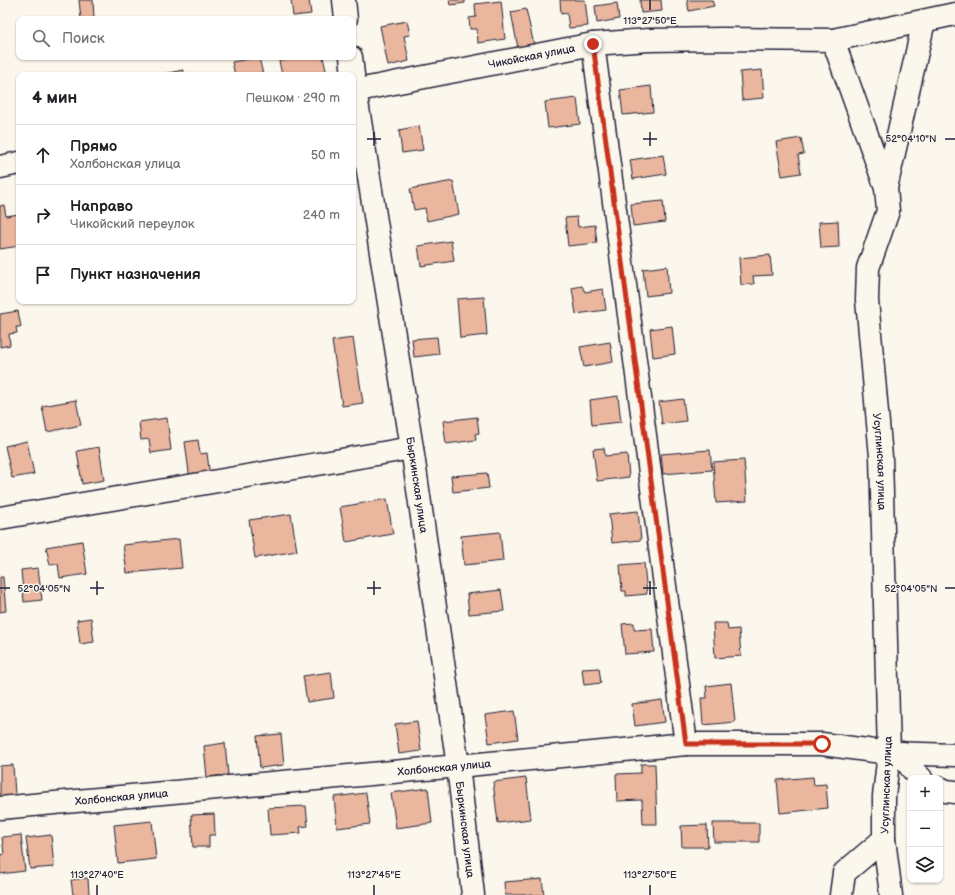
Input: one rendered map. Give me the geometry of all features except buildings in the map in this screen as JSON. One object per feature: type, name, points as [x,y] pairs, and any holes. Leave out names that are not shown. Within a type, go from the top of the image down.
[{"type":"street","points":[[344,0],[346,16]]},
{"type":"street","name":"Чикойская улица","points":[[356,83],[593,44],[648,40],[833,40],[955,14]]},
{"type":"street","points":[[886,188],[924,21]]},
{"type":"street","name":"Усуглинская улица","points":[[833,40],[886,188],[888,210],[868,268],[867,300],[881,457],[895,754],[884,796],[884,839],[891,895]]},
{"type":"street","points":[[593,44],[686,744]]},
{"type":"street","name":"Быркинская улица","points":[[351,60],[352,72]]},
{"type":"street","name":"Быркинская улица","points":[[356,102],[412,448],[458,766],[473,895]]},
{"type":"street","points":[[0,167],[16,164]]},
{"type":"street","points":[[0,518],[412,448]]},
{"type":"street","name":"Холбонская улица","points":[[0,808],[686,744],[822,744],[895,754],[955,755]]},
{"type":"street","points":[[895,754],[908,764],[916,775]]},
{"type":"street","points":[[943,790],[955,792]]},
{"type":"street","points":[[841,895],[844,873],[884,839]]},
{"type":"route","points":[[593,44],[686,744],[822,744]]}]
